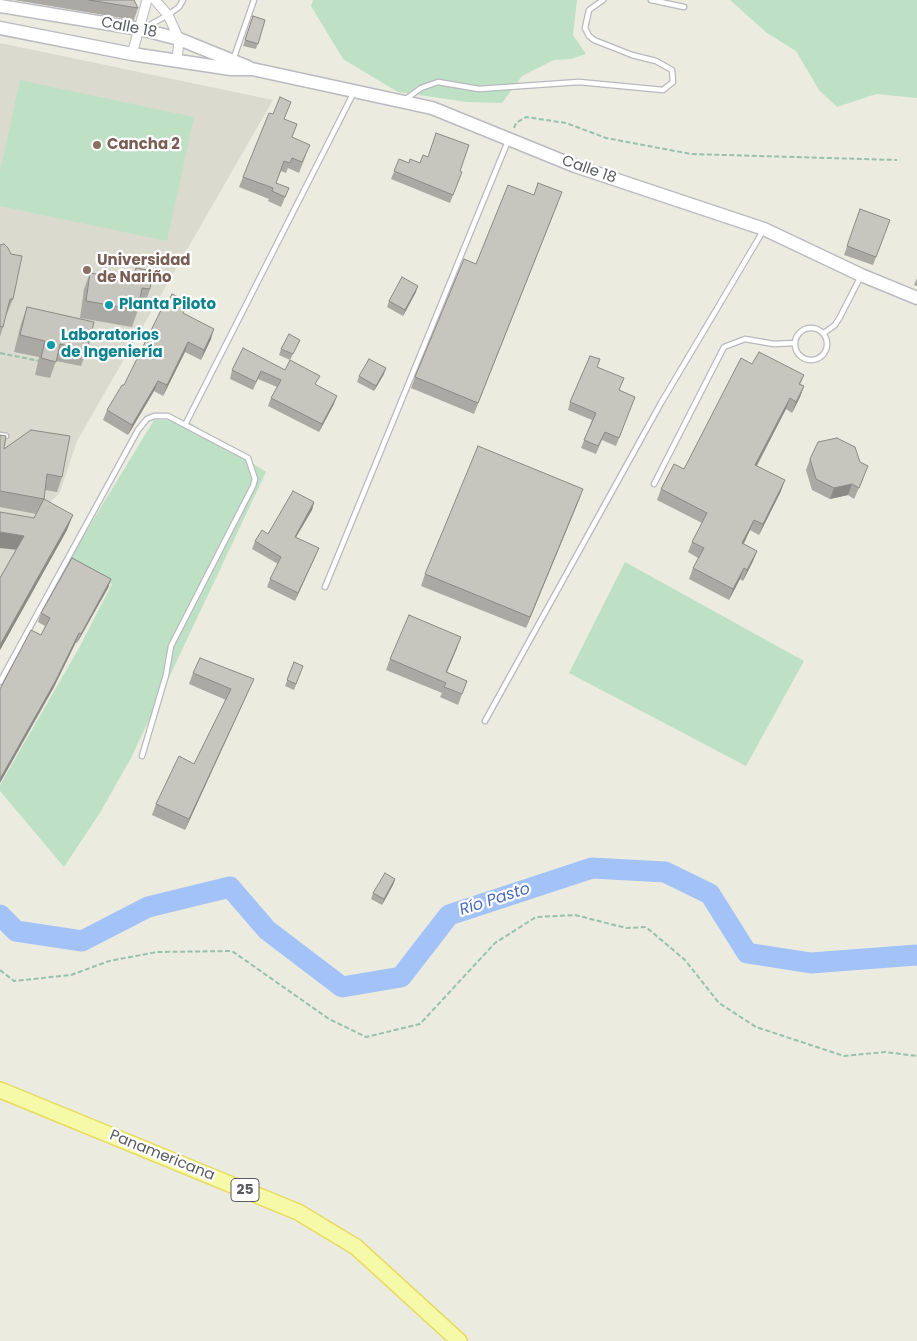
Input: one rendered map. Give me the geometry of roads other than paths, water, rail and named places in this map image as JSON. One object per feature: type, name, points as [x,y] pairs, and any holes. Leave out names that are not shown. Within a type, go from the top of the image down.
[{"type":"main road","name":"Calle 18","points":[[0,6],[140,29],[179,39],[252,69]]},
{"type":"main road","name":"Calle 18","points":[[0,28],[132,54],[231,69],[252,69],[432,108],[575,166],[764,229],[861,276],[917,298]]},
{"type":"main road","name":"Panamericana","points":[[0,1090],[298,1212],[356,1247],[459,1341]]},
{"type":"street","points":[[132,54],[147,0]]},
{"type":"street","points":[[156,0],[168,15],[179,39],[176,61]]},
{"type":"lane","points":[[140,29],[168,15],[179,7],[183,0]]},
{"type":"lane","points":[[233,60],[254,0]]},
{"type":"lane","points":[[403,102],[421,88],[438,82],[479,89],[579,82],[663,90],[673,82],[672,70],[656,61],[632,55],[594,40],[589,36],[585,28],[589,10],[603,0]]},
{"type":"lane","points":[[650,0],[684,7]]},
{"type":"lane","points":[[185,425],[354,91]]},
{"type":"lane","points":[[325,587],[508,140]]},
{"type":"lane","points":[[485,721],[661,403],[764,229]]},
{"type":"lane","points":[[824,333],[835,325],[861,276]]},
{"type":"lane","points":[[812,327],[824,333],[828,345],[822,357],[810,361],[798,355],[794,343],[800,331],[812,327]]},
{"type":"lane","points":[[654,484],[724,347],[745,339],[774,344],[794,343]]},
{"type":"lane","points":[[0,682],[142,424],[147,419],[168,416],[248,458],[254,472],[254,479],[253,486],[171,646],[166,675],[142,756]]},
{"type":"lane","points":[[0,436],[6,436]]},
{"type":"waterway","name":"Río Pasto","points":[[0,915],[16,931],[82,941],[148,907],[230,887],[267,930],[342,987],[401,977],[449,915],[592,868],[665,872],[710,894],[747,953],[811,963],[917,955]]},
{"type":"place","name":"Cancha 2","points":[[97,145]]},
{"type":"place","name":"Universidad de Nariño","points":[[87,270]]},
{"type":"place","name":"Planta Piloto","points":[[109,305]]},
{"type":"place","name":"Laboratorios de Ingeniería","points":[[51,345]]}]
